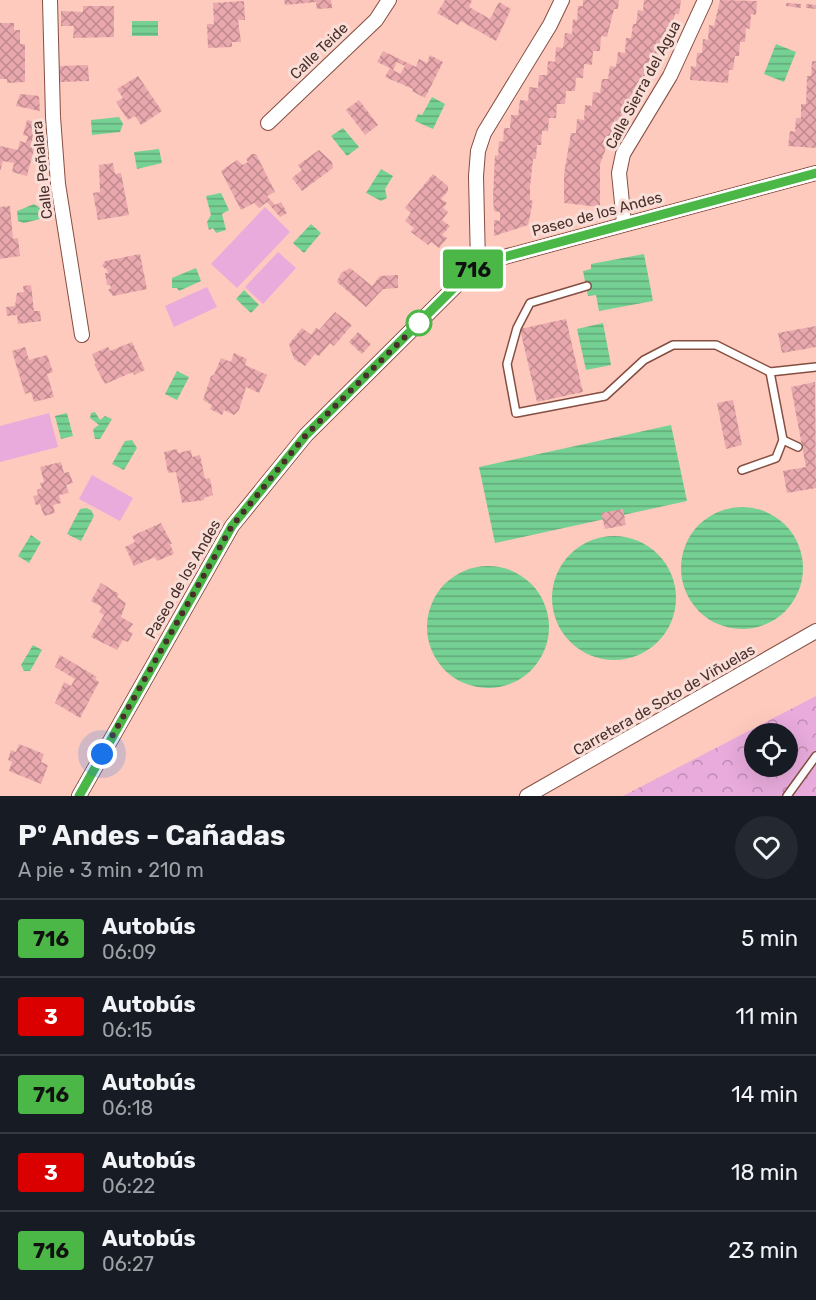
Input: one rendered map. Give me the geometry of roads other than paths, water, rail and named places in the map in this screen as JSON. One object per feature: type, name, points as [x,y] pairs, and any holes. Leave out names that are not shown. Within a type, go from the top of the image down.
[{"type":"street","name":"Calle Peñalara","points":[[50,0],[52,117],[58,184],[82,335]]},
{"type":"street","name":"Calle Teide","points":[[268,123],[376,20],[389,0]]},
{"type":"street","points":[[478,264],[478,151],[484,133],[550,25],[562,0]]},
{"type":"street","name":"Calle Sierra del Agua","points":[[624,224],[619,173],[623,154],[670,76],[705,0]]},
{"type":"street","name":"Paseo de los Andes","points":[[79,796],[232,526],[306,435],[478,264],[816,173]]},
{"type":"street","name":"Carretera de Soto de Viñuelas","points":[[527,796],[816,631]]},
{"type":"lane","points":[[587,286],[530,303],[517,328],[507,364],[516,412],[605,396],[644,360],[673,345],[716,345],[770,372],[816,367]]},
{"type":"lane","points":[[742,470],[776,458],[783,440],[770,372]]},
{"type":"lane","points":[[783,440],[798,447]]},
{"type":"lane","points":[[787,796],[816,756]]}]
